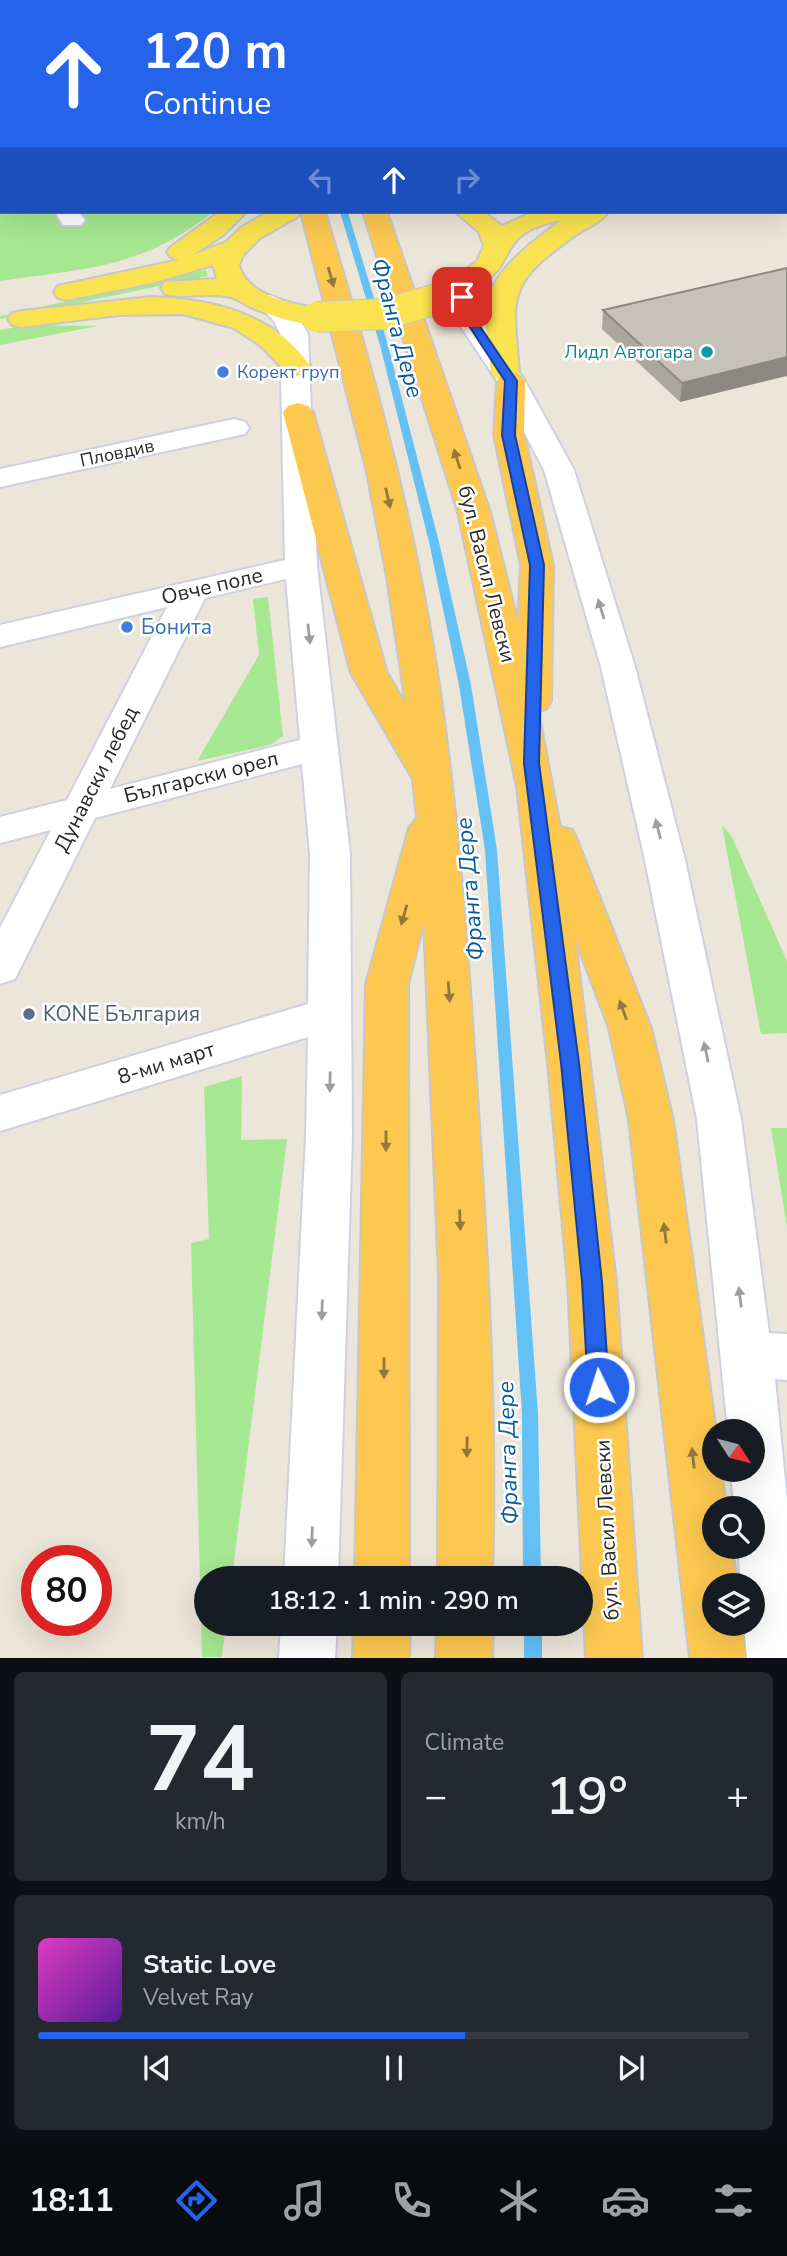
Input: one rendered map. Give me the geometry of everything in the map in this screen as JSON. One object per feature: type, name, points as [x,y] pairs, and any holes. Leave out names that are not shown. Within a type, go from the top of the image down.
[{"type":"highway","points":[[314,214],[363,387],[388,500],[413,628],[434,792],[453,1050],[466,1370],[465,1566]]},
{"type":"highway","name":"бул. Васил Левски","points":[[376,214],[474,512],[495,594],[534,774],[570,1063],[592,1282],[614,1657]]},
{"type":"highway","points":[[508,377],[509,435],[537,565],[534,774],[630,1028],[651,1120],[708,1573]]},
{"type":"highway","points":[[298,412],[369,673],[434,792],[387,984],[382,1566]]},
{"type":"highway","points":[[381,1657],[382,1636]]},
{"type":"highway","points":[[464,1657],[465,1636]]},
{"type":"highway","points":[[715,1636],[718,1657]]},
{"type":"main road","points":[[7,315],[53,295],[162,260],[187,249],[231,214]]},
{"type":"main road","points":[[471,214],[491,228],[497,237],[497,246]]},
{"type":"main road","points":[[7,315],[183,286],[211,286],[242,291],[269,303],[317,317],[384,314],[456,289],[488,265],[507,232],[524,222],[558,214]]},
{"type":"main road","points":[[508,377],[500,313],[502,294],[554,237],[576,220],[591,214]]},
{"type":"main road","points":[[53,295],[169,272],[205,261],[233,248],[275,215]]},
{"type":"main road","points":[[233,248],[227,266],[234,284],[242,291]]},
{"type":"main road","points":[[7,315],[167,304],[196,307],[229,317],[261,333],[297,367]]},
{"type":"street","points":[[456,289],[462,297],[463,309],[508,377],[559,470],[618,667],[666,860],[767,1356],[775,1657]]},
{"type":"street","points":[[269,303],[290,323],[294,334],[301,566],[330,854],[330,1136],[312,1566]]},
{"type":"street","name":"Пловдив","points":[[0,478],[234,428]]},
{"type":"street","name":"Овче поле","points":[[0,636],[301,566]]},
{"type":"street","name":"Дунавски лебед","points":[[0,968],[191,591]]},
{"type":"street","name":"Български орел","points":[[0,831],[82,807],[321,747]]},
{"type":"street","name":"8-ми март","points":[[0,1113],[331,1014]]},
{"type":"street","points":[[307,1657],[308,1636]]},
{"type":"green space","points":[[0,214],[210,214],[161,245],[112,263],[0,281]]},
{"type":"green space","points":[[206,270],[208,276],[0,319],[0,316]]},
{"type":"green space","points":[[29,325],[98,326],[0,345],[0,330]]},
{"type":"green space","points":[[268,597],[283,736],[270,745],[197,761],[259,655],[253,599]]},
{"type":"green space","points":[[722,825],[732,837],[787,961],[787,1033],[761,1034]]},
{"type":"green space","points":[[242,1076],[241,1140],[287,1139],[234,1566],[200,1566],[191,1243],[209,1239],[204,1087]]},
{"type":"green space","points":[[771,1128],[787,1128],[787,1227]]},
{"type":"green space","points":[[201,1636],[225,1636],[222,1657],[202,1657]]},
{"type":"building","name":"Лидл Автогара","points":[[787,268],[787,357],[682,383],[603,310]]},
{"type":"waterway","name":"Франга Дере","points":[[345,214],[384,345],[434,542],[465,685],[491,850],[530,1414],[532,1566]]},
{"type":"waterway","name":"Франга Дере","points":[[533,1636],[533,1658]]},
{"type":"place","name":"Лидл Автогара","points":[[707,352]]},
{"type":"place","name":"Корект груп","points":[[223,372]]},
{"type":"place","name":"Бонита","points":[[127,627]]},
{"type":"place","name":"KONE България","points":[[29,1014]]},
{"type":"route","points":[[462,297],[463,309],[511,381],[509,435],[534,540],[537,565],[531,763],[570,1063],[592,1282],[599,1387]]}]
